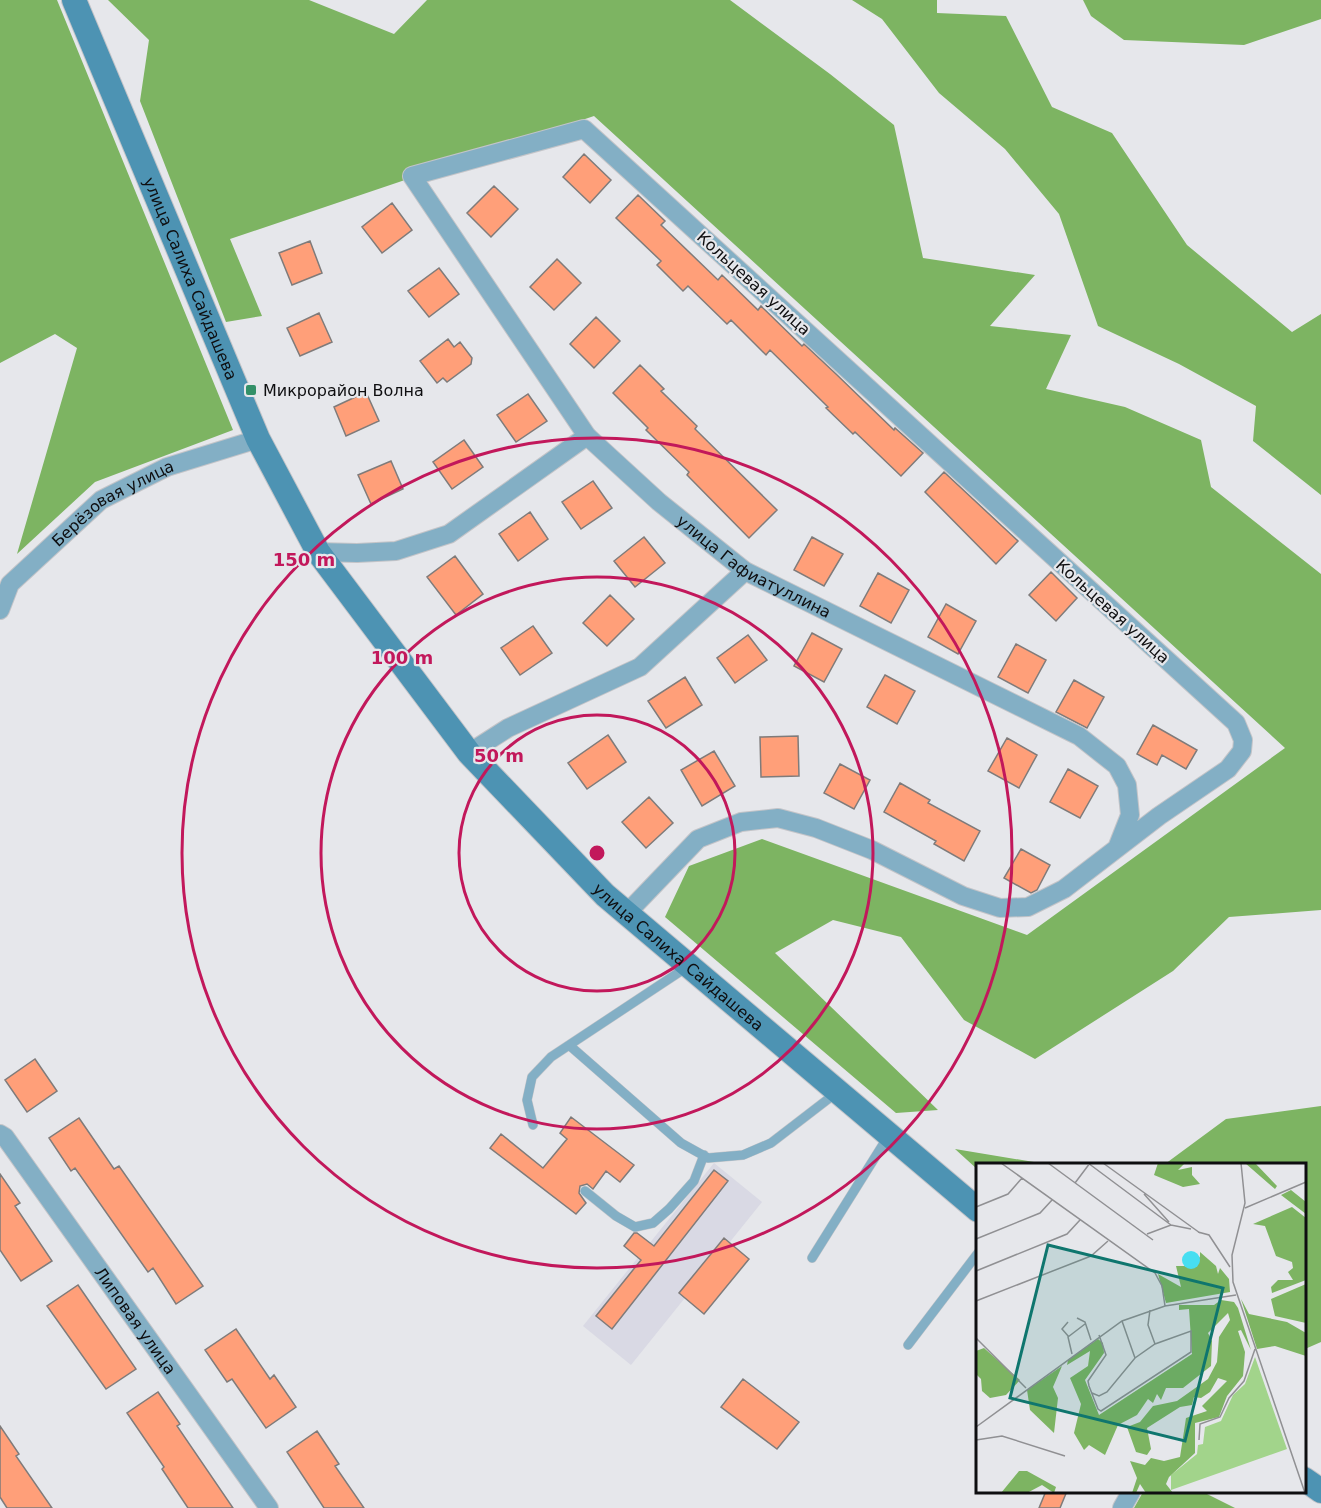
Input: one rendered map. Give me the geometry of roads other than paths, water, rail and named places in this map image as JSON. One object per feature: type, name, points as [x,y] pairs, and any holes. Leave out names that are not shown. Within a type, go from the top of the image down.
[{"type":"street","name":"улица Салиха Сайдашева","points":[[74,0],[258,439],[318,552],[469,753],[605,895],[976,1208]]},
{"type":"street","name":"Кольцевая улица","points":[[424,196],[412,176],[584,129],[1236,723],[1243,740],[1242,751],[1228,769],[1160,816],[1065,889],[1028,907],[1000,908],[963,896],[872,850],[816,828],[778,818],[741,822],[698,839],[627,913]]},
{"type":"street","name":"улица Гафиатуллина","points":[[424,196],[587,436],[659,502],[745,571],[1079,736],[1117,766],[1127,785],[1130,815],[1117,848]]},
{"type":"street","points":[[318,552],[357,553],[396,550],[449,534],[587,436]]},
{"type":"street","name":"Берёзовая улица","points":[[0,610],[10,584],[101,500],[167,467],[258,439]]},
{"type":"street","points":[[469,753],[508,728],[640,667],[745,571]]},
{"type":"street","name":"Липовая улица","points":[[0,1134],[5,1137],[269,1508]]},
{"type":"street","points":[[1306,1480],[1321,1491]]},
{"type":"street","points":[[1122,1508],[1130,1493]]},
{"type":"lane","points":[[533,1125],[527,1100],[532,1077],[550,1057],[689,965]]},
{"type":"lane","points":[[569,1045],[681,1143],[708,1158],[743,1155],[771,1143],[837,1092]]},
{"type":"lane","points":[[812,1258],[889,1135]]},
{"type":"lane","points":[[585,1191],[616,1216],[635,1227],[652,1223],[669,1209],[694,1181],[704,1155]]},
{"type":"lane","points":[[908,1345],[976,1256]]},
{"type":"place","name":"Микрорайон Волна","points":[[251,390]]}]
